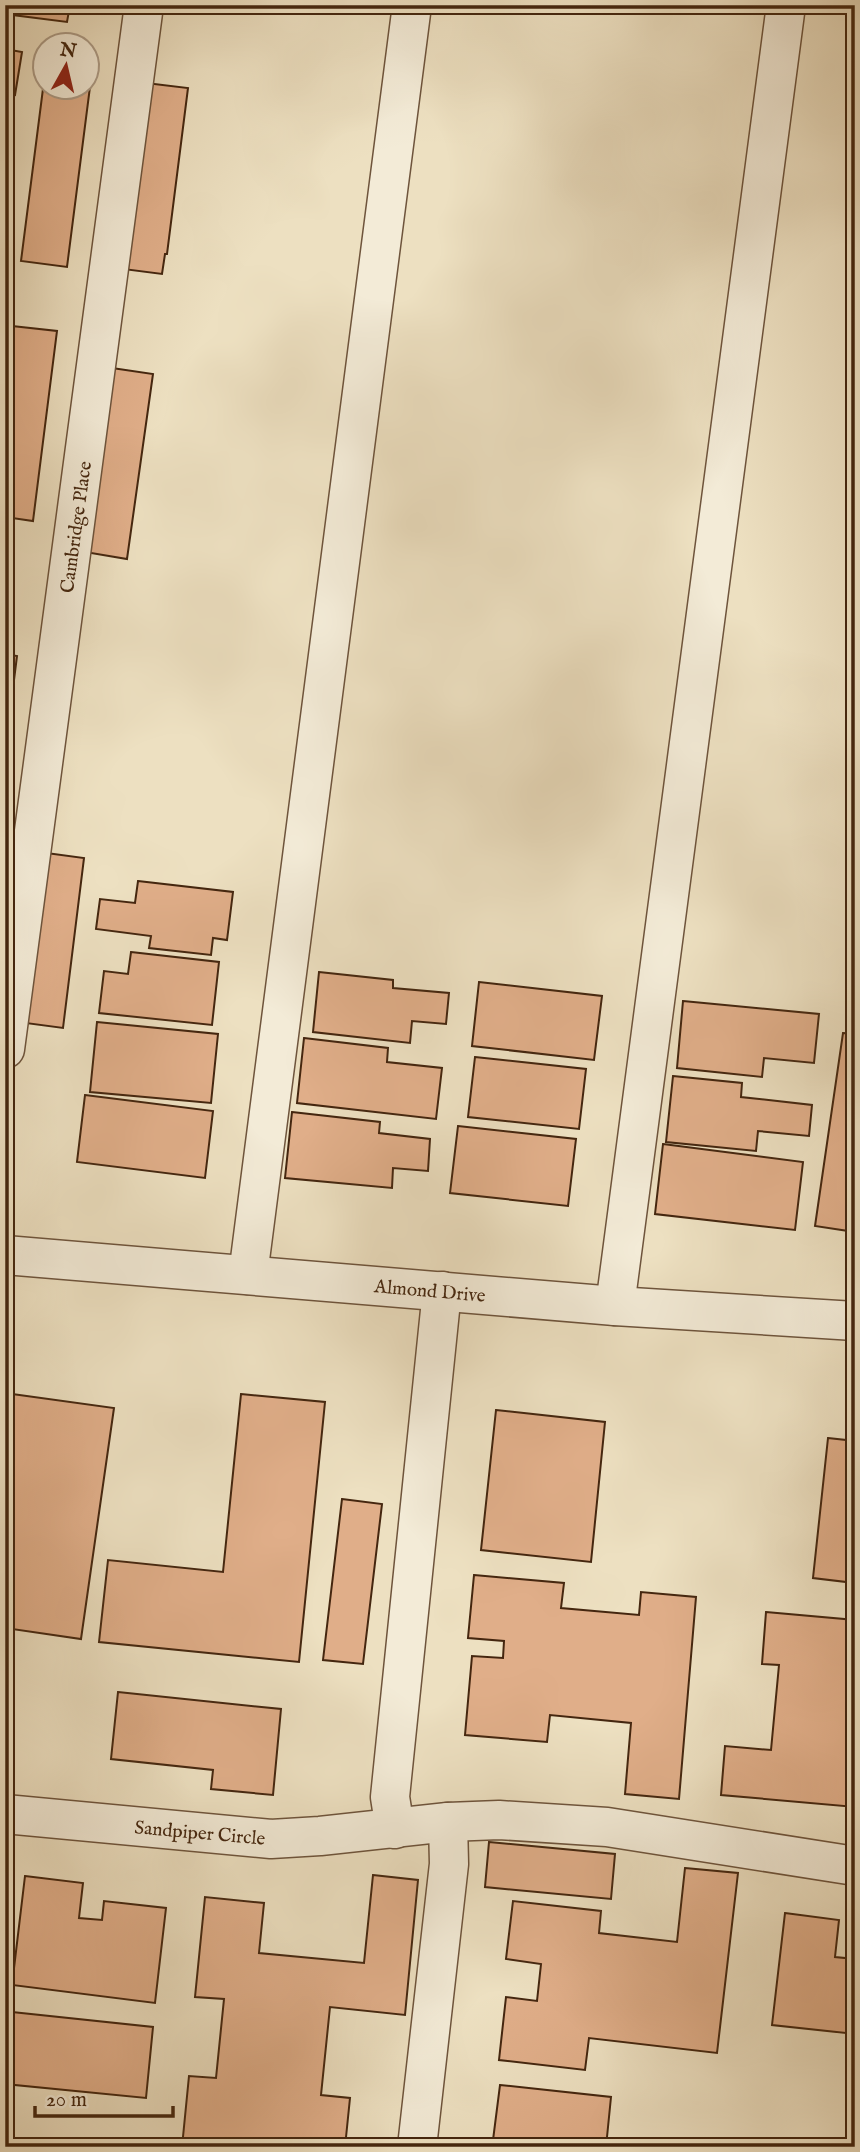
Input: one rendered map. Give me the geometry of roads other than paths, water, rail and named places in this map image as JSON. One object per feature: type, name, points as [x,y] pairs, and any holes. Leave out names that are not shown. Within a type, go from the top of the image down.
[{"type":"street","name":"Cambridge Place","points":[[5,1049],[144,5]]},
{"type":"street","points":[[248,1275],[412,5]]},
{"type":"street","points":[[615,1307],[786,5]]},
{"type":"street","name":"Almond Drive","points":[[5,1255],[615,1307],[855,1321]]},
{"type":"street","points":[[395,1829],[390,1797],[442,1291]]},
{"type":"street","name":"Sandpiper Circle","points":[[5,1814],[271,1839],[448,1822],[499,1820],[607,1827],[855,1866]]},
{"type":"street","points":[[417,2147],[449,1864],[448,1822]]}]
